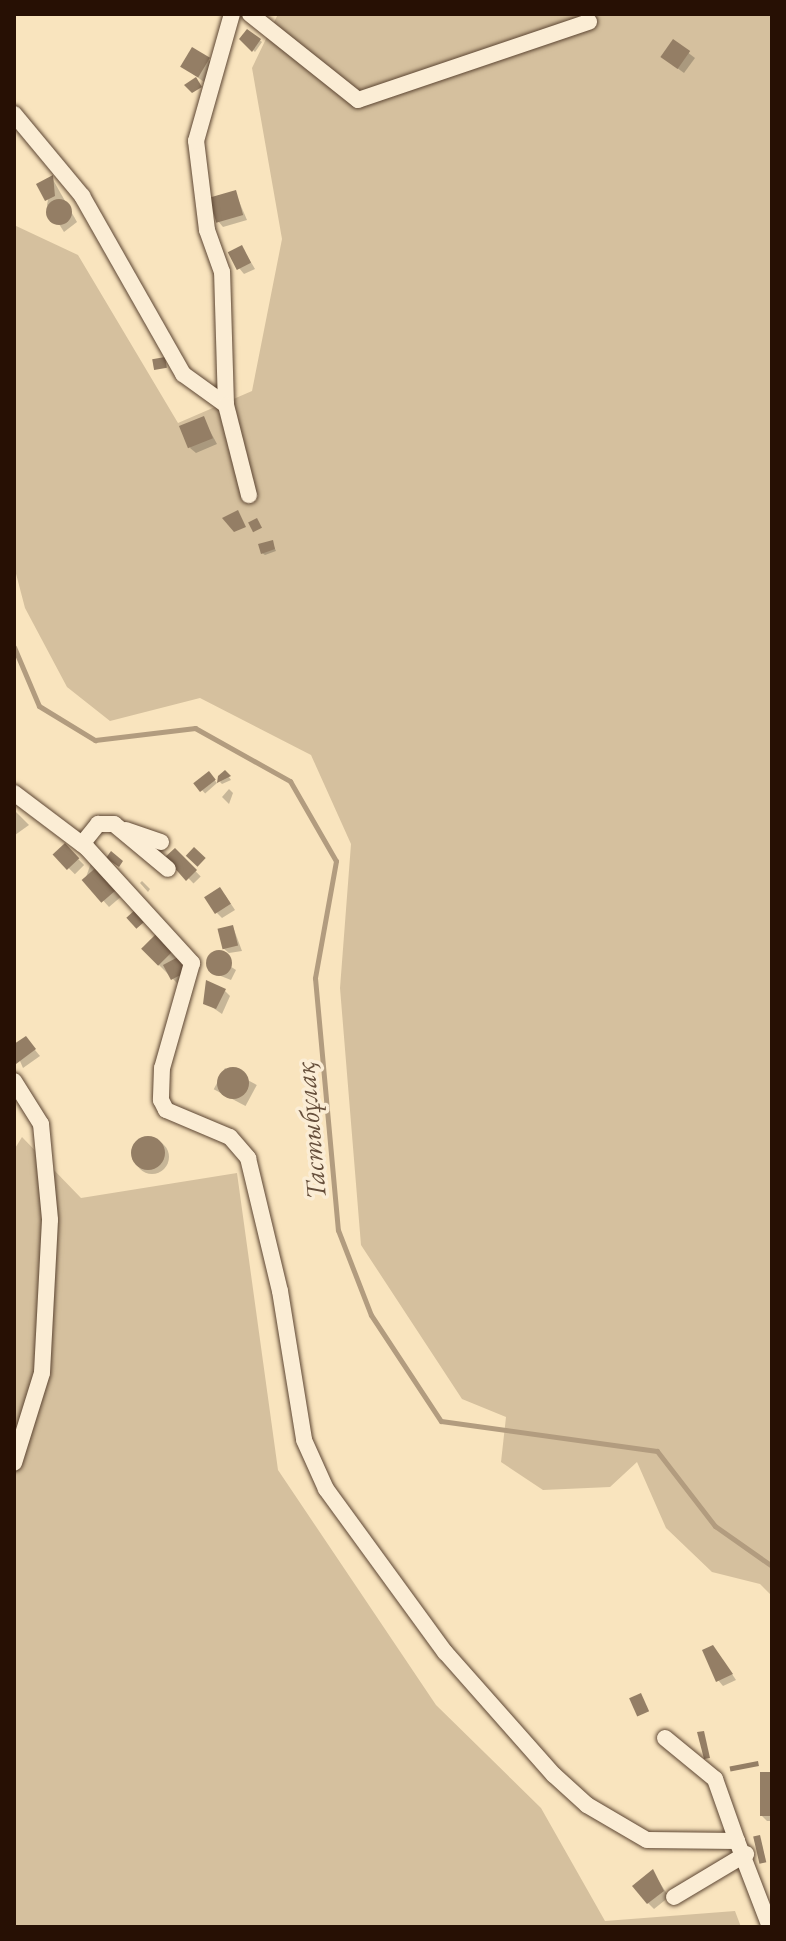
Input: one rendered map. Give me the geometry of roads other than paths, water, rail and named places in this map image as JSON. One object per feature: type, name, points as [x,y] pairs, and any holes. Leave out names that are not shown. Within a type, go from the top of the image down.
[{"type":"street","points":[[232,14],[196,141],[207,230],[222,272],[226,405],[249,495]]},
{"type":"street","points":[[250,14],[358,100],[589,22]]},
{"type":"street","points":[[14,114],[82,196],[183,374],[226,405]]},
{"type":"street","points":[[14,793],[82,844],[192,963],[162,1068],[161,1100],[166,1110],[230,1137],[248,1158],[280,1291],[304,1440],[326,1489],[445,1652],[587,1805],[647,1840],[741,1847]]},
{"type":"street","points":[[82,844],[98,824],[161,842]]},
{"type":"street","points":[[126,830],[168,869]]},
{"type":"street","points":[[14,1081],[41,1124],[50,1220],[42,1373],[14,1463]]},
{"type":"street","points":[[665,1738],[715,1779],[770,1927]]},
{"type":"street","points":[[674,1897],[741,1847]]},
{"type":"waterway","name":"Тастыбұлақ","points":[[14,647],[39,706],[95,740],[195,728],[290,781],[336,861],[315,978],[338,1230],[371,1315],[441,1421],[657,1451],[715,1526],[772,1566]]}]
